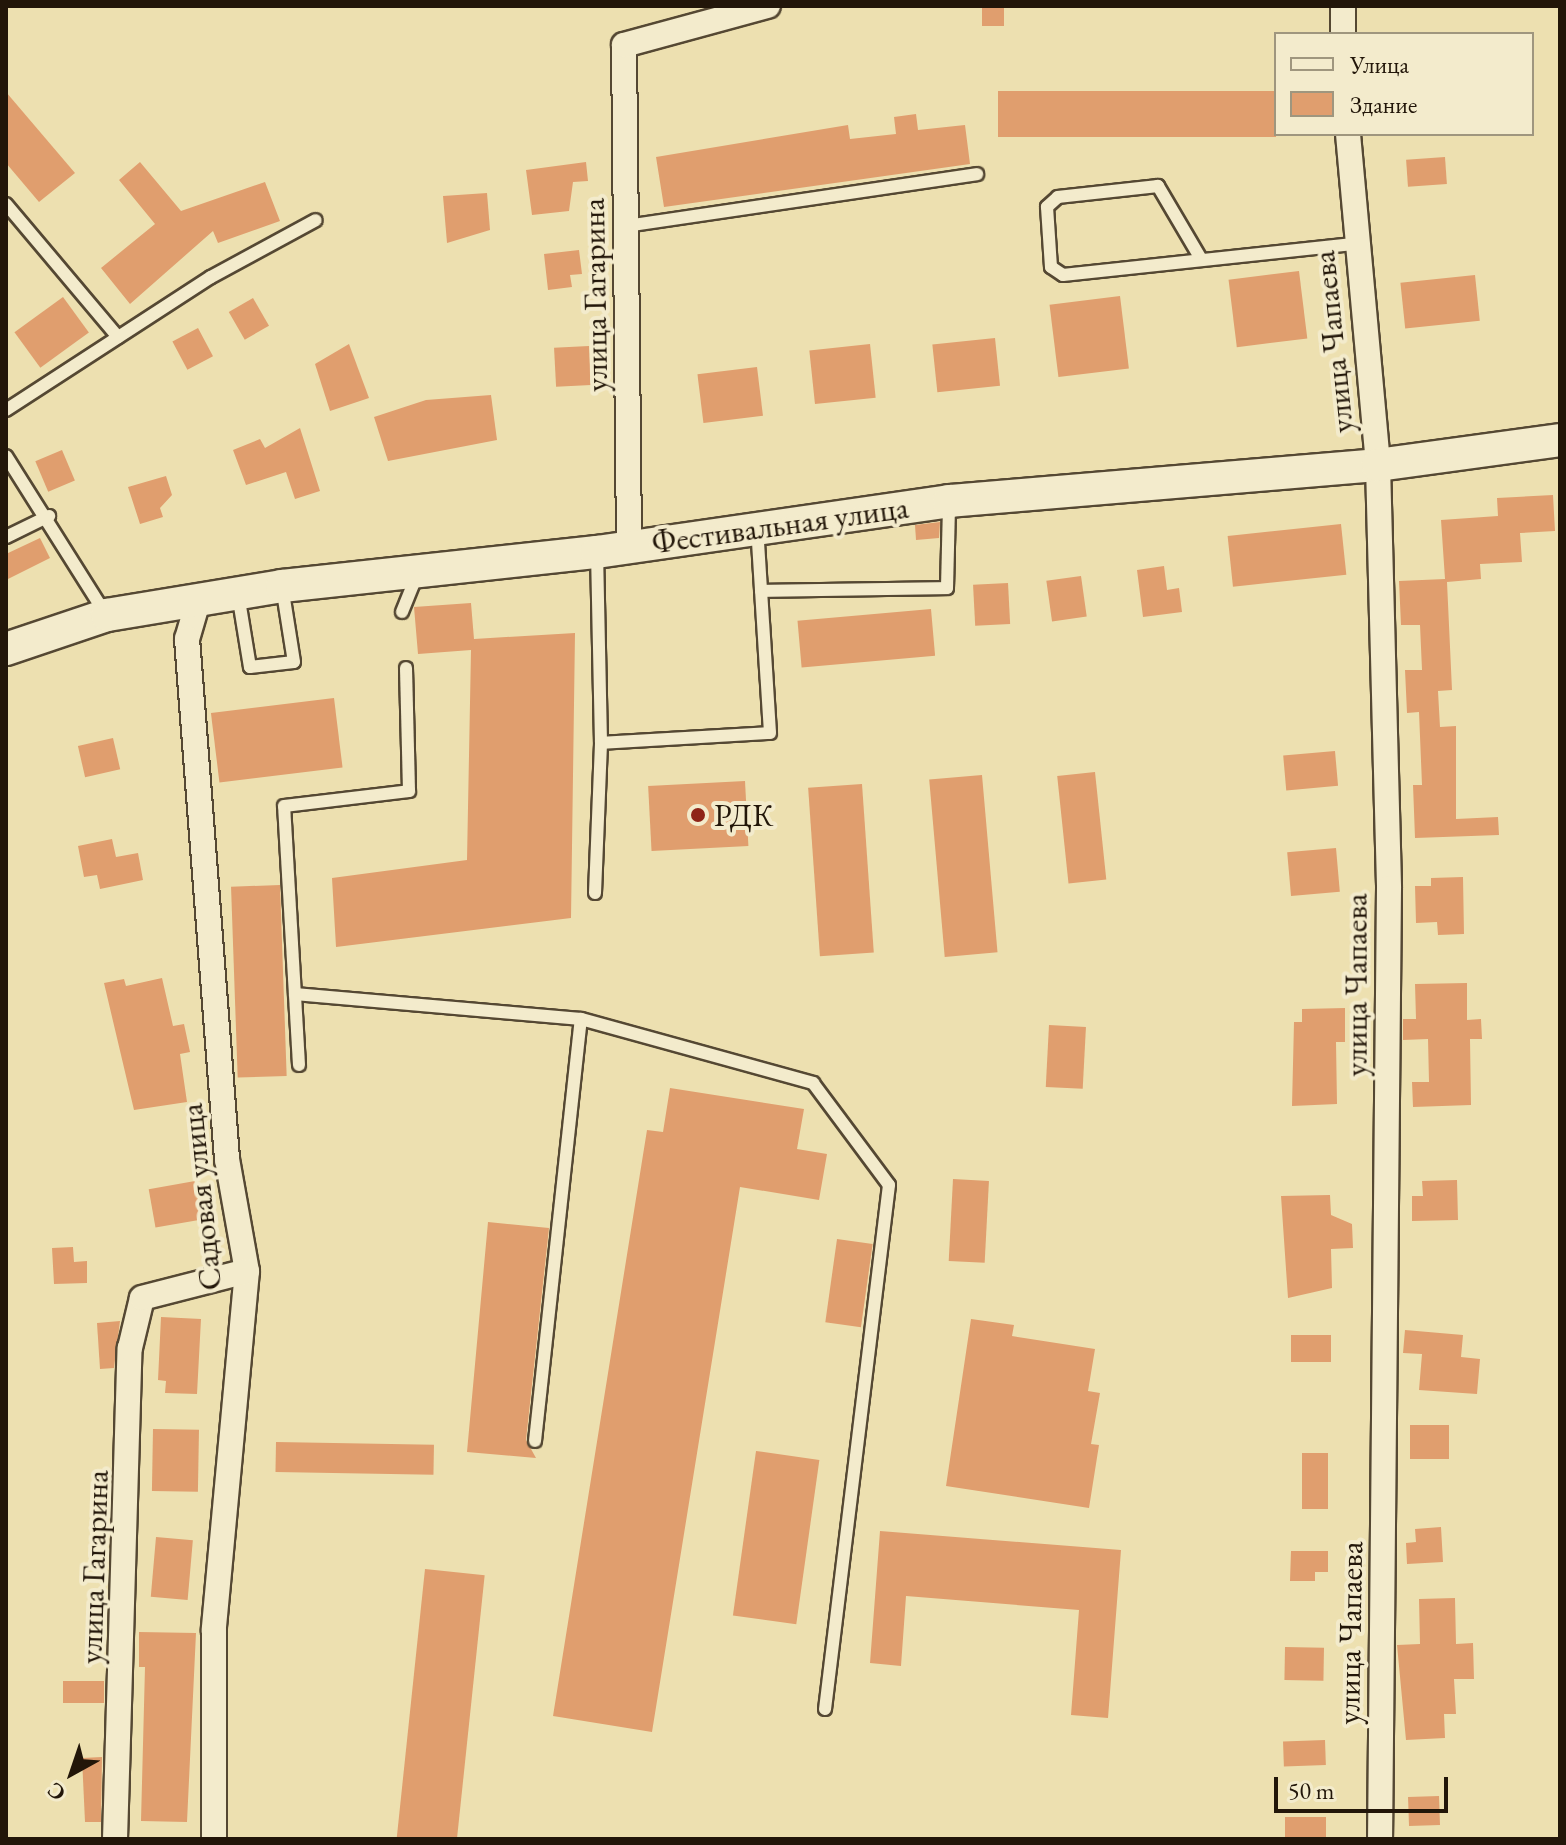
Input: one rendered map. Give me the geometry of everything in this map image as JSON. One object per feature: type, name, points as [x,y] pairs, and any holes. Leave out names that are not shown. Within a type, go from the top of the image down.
[{"type":"street","name":"улица Гагарина","points":[[629,545],[624,45],[768,6]]},
{"type":"street","points":[[1343,6],[1343,32]]},
{"type":"street","name":"улица Чапаева","points":[[1348,136],[1355,244],[1378,465],[1389,888],[1380,1839]]},
{"type":"street","name":"Фестивальная улица","points":[[6,649],[107,615],[282,586],[597,552],[949,501],[1378,465],[1560,440]]},
{"type":"street","name":"Садовая улица","points":[[199,598],[187,639],[227,1159],[247,1271],[214,1630],[214,1839]]},
{"type":"street","name":"улица Гагарина","points":[[115,1839],[130,1348],[142,1298],[247,1271]]},
{"type":"lane","points":[[626,226],[977,174]]},
{"type":"lane","points":[[1201,259],[1158,186],[1058,197],[1047,207],[1051,267],[1063,275],[1355,244]]},
{"type":"lane","points":[[6,204],[118,337]]},
{"type":"lane","points":[[6,410],[118,337],[316,220]]},
{"type":"lane","points":[[6,456],[49,516],[107,615]]},
{"type":"lane","points":[[761,591],[947,588],[949,501]]},
{"type":"lane","points":[[6,537],[49,516]]},
{"type":"lane","points":[[601,743],[770,733],[757,528]]},
{"type":"lane","points":[[595,893],[601,743],[597,552]]},
{"type":"lane","points":[[402,612],[418,572]]},
{"type":"lane","points":[[238,594],[250,667],[294,662],[282,586]]},
{"type":"lane","points":[[299,1065],[284,806],[409,791],[406,668]]},
{"type":"lane","points":[[295,994],[581,1019],[813,1083],[889,1185],[825,1709]]},
{"type":"lane","points":[[535,1441],[581,1019]]},
{"type":"building","points":[[982,6],[1004,6],[1004,26],[982,26]]},
{"type":"building","points":[[998,91],[1274,91],[1276,137],[998,137]]},
{"type":"building","points":[[6,92],[75,173],[39,202],[6,163]]},
{"type":"building","points":[[916,114],[918,130],[965,125],[970,164],[664,207],[656,157],[848,125],[850,139],[896,134],[894,117]]},
{"type":"building","points":[[1445,157],[1447,184],[1408,187],[1406,160]]},
{"type":"building","points":[[140,162],[181,211],[265,182],[280,221],[218,243],[213,231],[130,304],[101,268],[155,224],[119,180]]},
{"type":"building","points":[[586,162],[588,181],[573,182],[569,211],[532,215],[526,170]]},
{"type":"building","points":[[487,193],[490,230],[447,243],[443,196]]},
{"type":"building","points":[[579,250],[582,274],[570,275],[572,287],[548,290],[544,254]]},
{"type":"building","points":[[1299,271],[1307,338],[1237,347],[1229,280]]},
{"type":"building","points":[[1475,275],[1480,321],[1405,329],[1400,283]]},
{"type":"building","points":[[1120,296],[1129,368],[1058,377],[1050,305]]},
{"type":"building","points":[[63,297],[89,333],[40,368],[14,332]]},
{"type":"building","points":[[253,298],[269,326],[245,340],[229,312]]},
{"type":"building","points":[[198,328],[213,356],[187,370],[172,342]]},
{"type":"building","points":[[995,338],[1000,386],[937,392],[932,345]]},
{"type":"building","points":[[349,344],[369,398],[330,411],[315,364]]},
{"type":"building","points":[[870,344],[876,398],[815,404],[809,350]]},
{"type":"building","points":[[589,346],[591,385],[556,387],[554,348]]},
{"type":"building","points":[[757,367],[763,416],[703,423],[697,374]]},
{"type":"building","points":[[491,395],[497,440],[388,461],[374,417],[426,400]]},
{"type":"building","points":[[300,428],[320,491],[295,499],[286,472],[246,485],[233,450],[260,439],[265,448]]},
{"type":"building","points":[[62,450],[75,480],[48,492],[35,461]]},
{"type":"building","points":[[166,476],[172,495],[160,508],[163,517],[140,524],[128,487]]},
{"type":"building","points":[[1553,495],[1555,531],[1520,533],[1522,562],[1480,564],[1481,579],[1447,582],[1452,690],[1438,691],[1440,727],[1456,726],[1456,819],[1498,817],[1499,835],[1415,838],[1413,785],[1422,785],[1419,712],[1407,713],[1405,670],[1422,670],[1420,625],[1401,625],[1399,581],[1445,579],[1441,520],[1498,516],[1497,498]]},
{"type":"building","points":[[940,522],[939,538],[916,540],[915,525]]},
{"type":"building","points":[[1341,524],[1346,575],[1233,587],[1228,536]]},
{"type":"building","points":[[40,538],[50,558],[6,580],[6,554]]},
{"type":"building","points":[[1164,566],[1167,590],[1179,588],[1182,612],[1143,617],[1137,570]]},
{"type":"building","points":[[1081,576],[1087,617],[1052,621],[1046,581]]},
{"type":"building","points":[[1008,583],[1010,624],[975,626],[973,585]]},
{"type":"building","points":[[471,603],[474,639],[575,633],[571,918],[336,947],[332,878],[467,860],[471,650],[418,654],[414,607]]},
{"type":"building","points":[[931,609],[935,656],[802,668],[798,621]]},
{"type":"building","points":[[334,698],[343,767],[219,783],[211,713]]},
{"type":"building","points":[[113,738],[120,769],[85,777],[78,746]]},
{"type":"building","points":[[1335,751],[1338,786],[1286,790],[1283,756]]},
{"type":"building","points":[[1095,772],[1106,879],[1068,883],[1057,776]]},
{"type":"building","points":[[982,775],[998,952],[945,957],[929,780]]},
{"type":"building","name":"РДК","points":[[745,781],[748,846],[652,851],[648,786]]},
{"type":"building","points":[[862,784],[874,953],[820,956],[808,788]]},
{"type":"building","points":[[112,839],[116,857],[138,853],[143,880],[100,889],[97,875],[84,877],[78,846]]},
{"type":"building","points":[[1336,848],[1340,892],[1291,896],[1287,852]]},
{"type":"building","points":[[1463,877],[1464,934],[1438,935],[1437,922],[1416,923],[1415,886],[1431,886],[1431,878]]},
{"type":"building","points":[[280,885],[287,1076],[238,1078],[231,887]]},
{"type":"building","points":[[162,978],[173,1026],[184,1024],[190,1052],[180,1054],[187,1102],[134,1110],[104,983],[124,979],[126,986]]},
{"type":"building","points":[[1467,983],[1467,1020],[1481,1019],[1482,1039],[1470,1039],[1471,1105],[1413,1107],[1412,1082],[1429,1082],[1428,1039],[1403,1040],[1403,1019],[1416,1019],[1415,984]]},
{"type":"building","points":[[1345,1008],[1345,1042],[1336,1042],[1337,1104],[1292,1106],[1294,1022],[1302,1022],[1302,1009]]},
{"type":"building","points":[[1049,1025],[1086,1027],[1083,1089],[1046,1087]]},
{"type":"building","points":[[670,1088],[804,1109],[797,1149],[827,1154],[819,1200],[740,1187],[652,1732],[553,1716],[647,1130],[663,1132]]},
{"type":"building","points":[[953,1179],[989,1181],[985,1263],[949,1261]]},
{"type":"building","points":[[1457,1180],[1458,1220],[1412,1221],[1412,1196],[1423,1196],[1422,1181]]},
{"type":"building","points":[[195,1181],[202,1219],[155,1228],[149,1189]]},
{"type":"building","points":[[1330,1195],[1331,1215],[1352,1224],[1353,1248],[1331,1249],[1332,1288],[1288,1298],[1281,1196]]},
{"type":"building","points":[[488,1222],[549,1228],[526,1440],[536,1458],[467,1452]]},
{"type":"building","points":[[837,1239],[873,1244],[861,1327],[825,1322]]},
{"type":"building","points":[[73,1247],[74,1262],[87,1261],[87,1283],[54,1284],[52,1248]]},
{"type":"building","points":[[161,1317],[201,1319],[197,1394],[165,1393],[166,1381],[158,1380]]},
{"type":"building","points":[[971,1319],[1014,1325],[1012,1336],[1095,1349],[1088,1391],[1100,1393],[1091,1444],[1099,1445],[1089,1508],[946,1486]]},
{"type":"building","points":[[120,1321],[114,1368],[100,1369],[97,1323]]},
{"type":"building","points":[[1405,1330],[1463,1335],[1461,1357],[1480,1359],[1477,1394],[1419,1390],[1422,1354],[1403,1353]]},
{"type":"building","points":[[1291,1335],[1331,1335],[1331,1362],[1291,1362]]},
{"type":"building","points":[[1410,1425],[1449,1425],[1449,1459],[1410,1459]]},
{"type":"building","points":[[153,1429],[199,1430],[198,1492],[152,1491]]},
{"type":"building","points":[[276,1442],[434,1445],[433,1475],[275,1472]]},
{"type":"building","points":[[756,1451],[819,1460],[796,1624],[733,1615]]},
{"type":"building","points":[[1302,1453],[1328,1453],[1328,1509],[1302,1509]]},
{"type":"building","points":[[1441,1527],[1443,1562],[1407,1564],[1406,1543],[1416,1542],[1415,1529]]},
{"type":"building","points":[[880,1531],[1121,1550],[1108,1718],[1071,1715],[1079,1610],[906,1596],[901,1666],[870,1663]]},
{"type":"building","points":[[156,1537],[193,1540],[188,1600],[151,1597]]},
{"type":"building","points":[[1291,1551],[1328,1551],[1328,1572],[1315,1572],[1315,1581],[1290,1581]]},
{"type":"building","points":[[425,1569],[485,1575],[457,1839],[397,1839]]},
{"type":"building","points":[[1455,1598],[1456,1644],[1473,1643],[1474,1679],[1454,1679],[1456,1714],[1444,1714],[1445,1738],[1406,1740],[1397,1645],[1420,1644],[1419,1599]]},
{"type":"building","points":[[139,1632],[196,1633],[187,1822],[141,1821],[145,1667],[139,1667]]},
{"type":"building","points":[[1285,1647],[1324,1648],[1323,1681],[1284,1680]]},
{"type":"building","points":[[63,1681],[104,1681],[104,1703],[63,1703]]},
{"type":"building","points":[[1325,1740],[1326,1765],[1284,1766],[1283,1741]]},
{"type":"building","points":[[102,1757],[101,1822],[85,1822],[82,1758]]},
{"type":"building","points":[[1439,1796],[1440,1825],[1409,1826],[1408,1797]]},
{"type":"building","points":[[1285,1817],[1326,1817],[1326,1839],[1285,1839]]},
{"type":"place","name":"РДК","points":[[698,815]]}]
